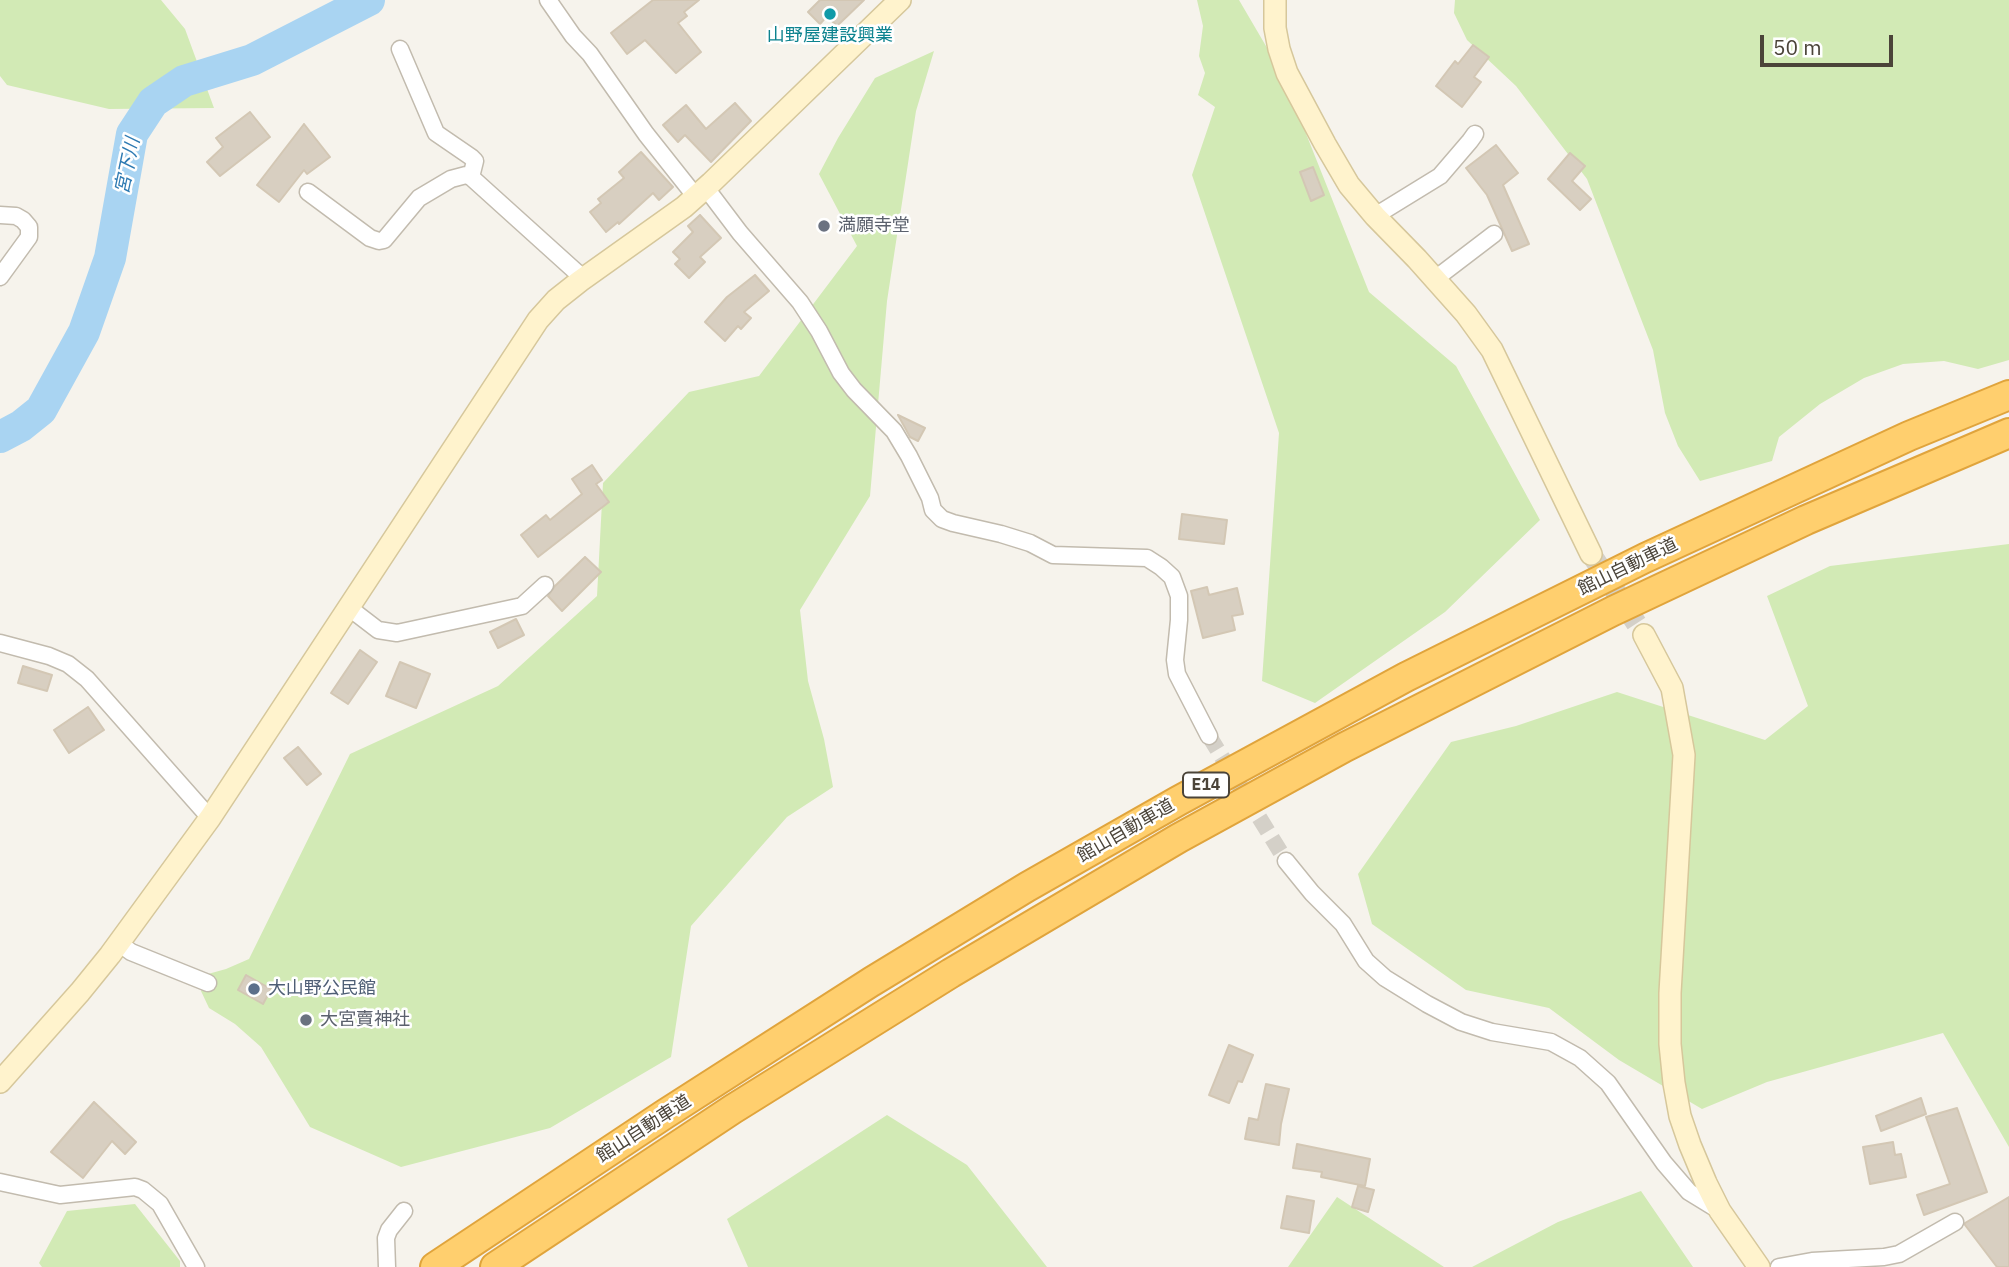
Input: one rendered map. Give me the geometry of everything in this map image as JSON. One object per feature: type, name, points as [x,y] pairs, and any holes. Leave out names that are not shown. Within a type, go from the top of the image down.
[{"type":"highway","name":"館山自動車道","points":[[442,1262],[871,982],[1027,887],[1178,801],[1406,677],[1645,558],[1909,436],[2009,395]]},
{"type":"highway","name":"館山自動車道","points":[[495,1267],[733,1110],[951,973],[1179,838],[1345,747],[1613,611],[1806,520],[2009,433]]},
{"type":"street","points":[[548,0],[646,134],[740,233],[800,302],[841,373],[894,431],[915,466],[933,510],[942,519],[1030,543],[1053,555],[1147,558],[1172,578],[1179,596],[1175,660],[1177,674],[1209,736]]},
{"type":"street","points":[[0,1083],[119,943],[210,818],[538,320],[556,300],[701,192],[900,0]]},
{"type":"street","points":[[1275,0],[1275,28],[1279,49],[1287,73],[1303,105],[1349,185],[1466,314],[1492,350],[1591,554]]},
{"type":"street","points":[[400,49],[436,133],[475,161],[471,177]]},
{"type":"street","points":[[1375,216],[1440,176],[1475,134]]},
{"type":"street","points":[[308,192],[370,238],[379,241],[384,240],[419,198],[451,179],[466,175],[584,279]]},
{"type":"street","points":[[0,215],[16,216],[29,227],[29,237],[0,277]]},
{"type":"street","points":[[1435,279],[1494,234]]},
{"type":"street","points":[[348,607],[378,630],[397,634],[522,606],[545,585]]},
{"type":"street","points":[[1644,635],[1672,688],[1684,755],[1670,993],[1671,1064],[1681,1116],[1706,1183],[1720,1211],[1759,1267]]},
{"type":"street","points":[[0,643],[49,656],[68,664],[88,679],[210,818]]},
{"type":"street","points":[[1286,861],[1312,893],[1343,924],[1366,961],[1385,978],[1461,1022],[1492,1032],[1551,1042],[1580,1058],[1608,1083],[1664,1163],[1689,1192],[1720,1211]]},
{"type":"street","points":[[119,943],[131,952],[208,983]]},
{"type":"street","points":[[0,1182],[60,1195],[135,1187],[143,1189],[160,1204],[196,1267]]},
{"type":"street","points":[[387,1267],[386,1238],[404,1211]]},
{"type":"street","points":[[1779,1267],[1812,1261],[1899,1254],[1955,1222]]},
{"type":"green space","points":[[0,0],[161,0],[185,29],[214,108],[109,109],[7,85],[0,76]]},
{"type":"green space","points":[[1197,0],[1239,0],[1273,58],[1299,116],[1369,292],[1456,366],[1540,520],[1445,612],[1315,703],[1262,681],[1279,433],[1192,175],[1215,107],[1198,95],[1205,73],[1199,56],[1203,26]]},
{"type":"green space","points":[[1455,0],[2009,0],[2009,360],[1978,369],[1944,361],[1903,364],[1864,378],[1820,404],[1779,437],[1772,461],[1700,481],[1678,446],[1665,413],[1653,350],[1587,179],[1516,86],[1467,40],[1454,13]]},
{"type":"green space","points":[[934,51],[916,111],[887,301],[870,496],[800,610],[808,681],[824,739],[833,787],[787,817],[691,926],[671,1057],[550,1128],[401,1167],[310,1127],[261,1047],[235,1024],[209,1008],[201,991],[208,974],[249,959],[350,754],[498,686],[597,596],[603,483],[689,392],[759,376],[857,246],[819,174],[838,138],[875,78]]},
{"type":"green space","points":[[2009,544],[2009,1147],[1943,1033],[1767,1082],[1702,1109],[1619,1060],[1549,1008],[1466,990],[1372,924],[1358,874],[1451,742],[1516,726],[1617,692],[1765,740],[1808,706],[1767,596],[1830,566]]},
{"type":"green space","points":[[887,1115],[967,1165],[1047,1267],[748,1267],[727,1219]]},
{"type":"green space","points":[[1641,1191],[1693,1267],[1472,1267],[1558,1222]]},
{"type":"green space","points":[[1337,1197],[1444,1267],[1288,1267]]},
{"type":"green space","points":[[135,1204],[180,1261],[180,1267],[42,1267],[39,1263],[67,1211]]},
{"type":"building","points":[[653,0],[699,0],[684,12],[687,16],[678,23],[701,52],[676,73],[645,40],[627,54],[611,33]]},
{"type":"building","name":"山野屋建設興業","points":[[820,0],[864,0],[837,26],[827,16],[820,24],[808,12]]},
{"type":"building","points":[[1473,45],[1489,57],[1474,77],[1481,82],[1462,107],[1436,86],[1455,61],[1458,64]]},
{"type":"building","points":[[735,103],[751,121],[711,162],[685,135],[678,142],[663,125],[686,105],[706,129]]},
{"type":"building","points":[[250,112],[270,137],[220,176],[207,162],[223,147],[216,138]]},
{"type":"building","points":[[304,124],[330,157],[307,174],[304,170],[279,202],[257,185]]},
{"type":"building","points":[[1496,145],[1518,173],[1503,185],[1529,244],[1512,251],[1487,195],[1466,168]]},
{"type":"building","points":[[641,152],[673,187],[659,200],[653,193],[619,224],[618,222],[606,232],[590,212],[601,203],[598,199],[624,178],[619,172]]},
{"type":"building","points":[[1570,153],[1585,166],[1572,181],[1591,199],[1580,210],[1548,179]]},
{"type":"building","points":[[1313,167],[1324,195],[1311,201],[1300,172]]},
{"type":"building","points":[[700,215],[721,238],[700,257],[705,262],[689,278],[675,264],[680,259],[673,252],[693,232],[688,226]]},
{"type":"building","points":[[755,275],[769,291],[744,312],[751,318],[741,329],[738,326],[725,341],[705,322],[727,297]]},
{"type":"building","points":[[898,415],[925,428],[918,441],[910,437]]},
{"type":"building","points":[[592,465],[602,480],[596,484],[609,502],[538,557],[521,535],[546,515],[550,520],[582,494],[572,479]]},
{"type":"building","points":[[1182,514],[1227,520],[1224,544],[1179,539]]},
{"type":"building","points":[[585,557],[601,572],[562,611],[548,596]]},
{"type":"building","points":[[1207,587],[1209,595],[1237,588],[1243,614],[1232,616],[1235,630],[1203,638],[1191,591]]},
{"type":"building","points":[[516,619],[524,635],[498,648],[490,632]]},
{"type":"building","points":[[360,650],[377,662],[348,704],[331,693]]},
{"type":"building","points":[[400,662],[430,674],[416,708],[386,696]]},
{"type":"building","points":[[23,666],[52,675],[47,691],[18,683]]},
{"type":"building","points":[[88,707],[104,730],[69,753],[54,730]]},
{"type":"building","points":[[298,747],[321,774],[307,785],[284,758]]},
{"type":"building","name":"大山野公民館","points":[[246,975],[271,989],[263,1004],[238,990]]},
{"type":"building","points":[[1229,1045],[1253,1055],[1242,1082],[1238,1081],[1229,1103],[1209,1095]]},
{"type":"building","points":[[1266,1084],[1289,1089],[1279,1145],[1245,1139],[1249,1118],[1258,1120]]},
{"type":"building","points":[[1921,1098],[1926,1114],[1881,1131],[1876,1116]]},
{"type":"building","points":[[94,1102],[136,1142],[125,1154],[112,1141],[83,1178],[51,1152]]},
{"type":"building","points":[[1957,1108],[1987,1192],[1924,1215],[1917,1195],[1950,1184],[1926,1117]]},
{"type":"building","points":[[1893,1142],[1895,1155],[1901,1154],[1906,1177],[1870,1184],[1863,1147]]},
{"type":"building","points":[[1297,1144],[1370,1159],[1365,1186],[1321,1177],[1322,1172],[1293,1168]]},
{"type":"building","points":[[1358,1186],[1374,1190],[1368,1212],[1352,1207]]},
{"type":"building","points":[[1287,1196],[1314,1201],[1309,1233],[1281,1228]]},
{"type":"building","points":[[2009,1197],[2009,1267],[1997,1267],[1965,1223]]},
{"type":"waterway","name":"宮下川","points":[[0,437],[21,426],[41,410],[84,332],[110,258],[132,134],[153,102],[184,81],[252,60],[369,0]]},
{"type":"tunnel","points":[[1591,554],[1644,635]]},
{"type":"tunnel","points":[[1209,736],[1286,861]]},
{"type":"place","name":"山野屋建設興業","points":[[830,14]]},
{"type":"place","name":"満願寺堂","points":[[824,226]]},
{"type":"place","name":"大山野公民館","points":[[254,989]]},
{"type":"place","name":"大宮賣神社","points":[[306,1020]]}]
